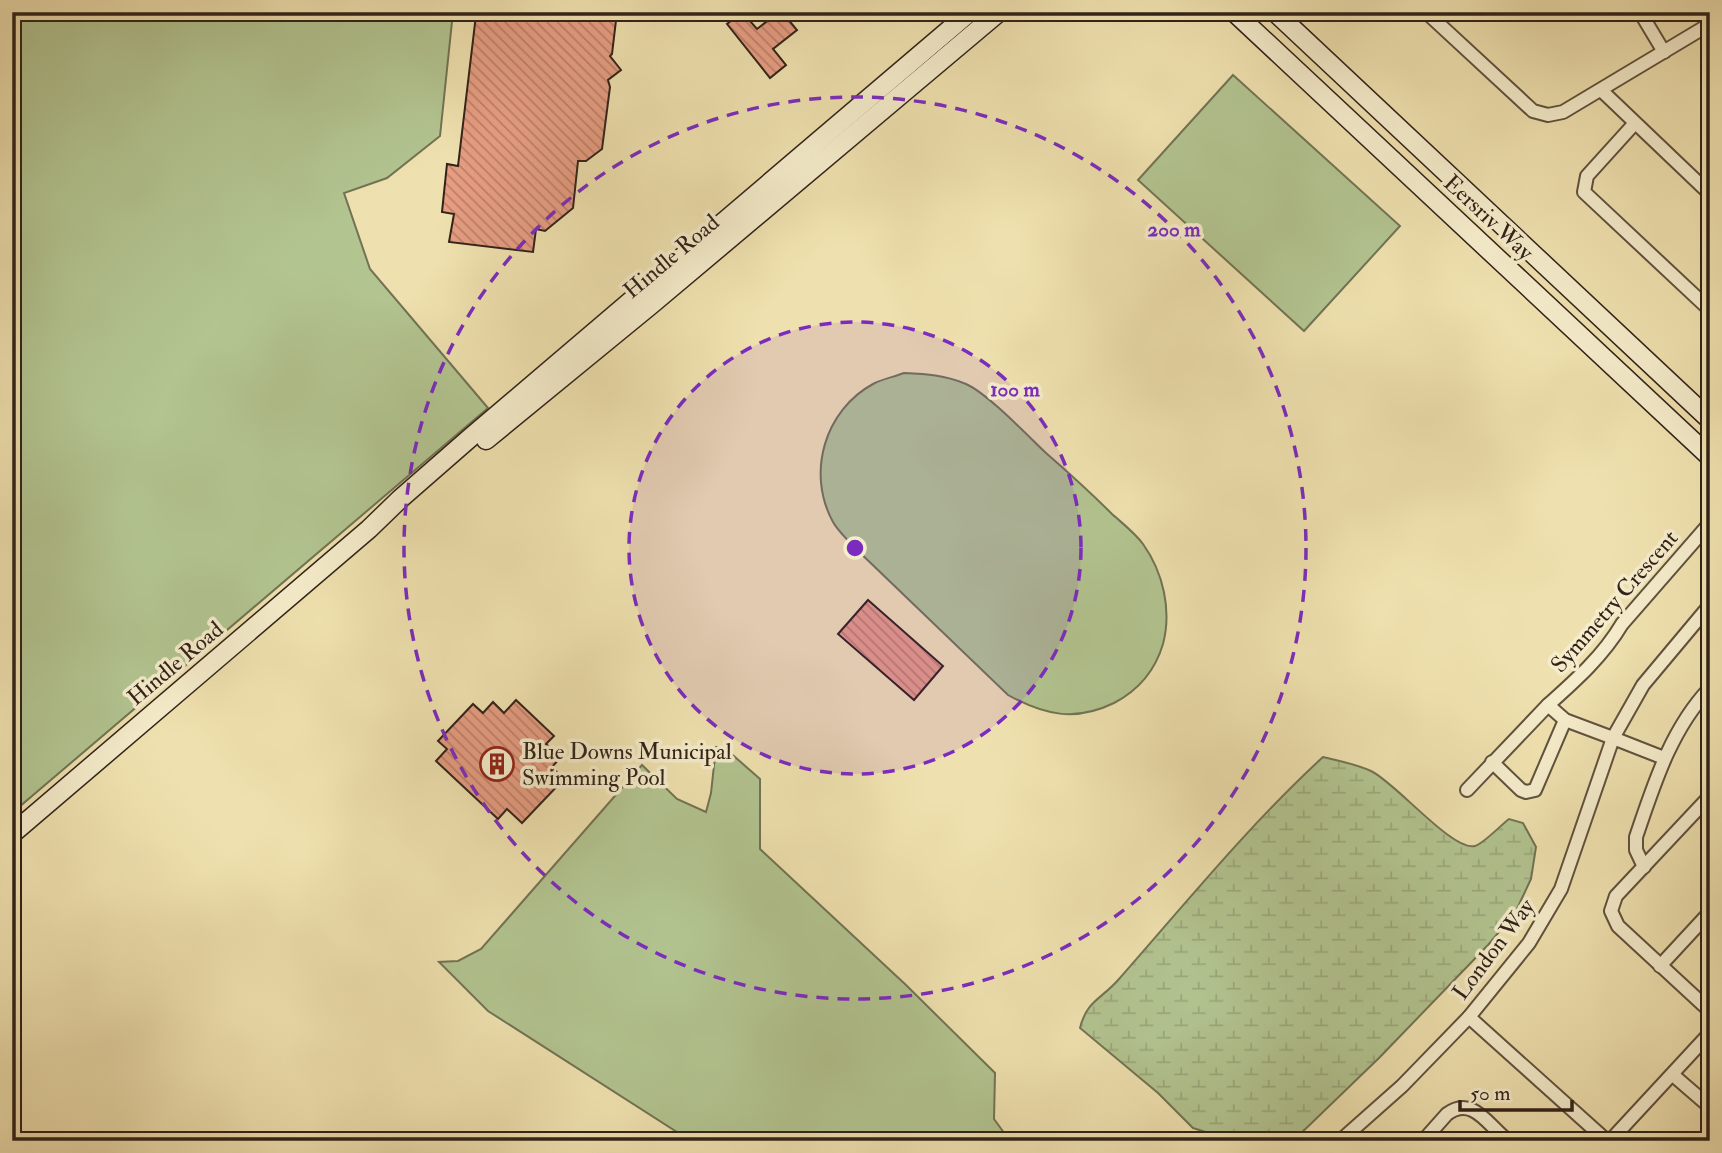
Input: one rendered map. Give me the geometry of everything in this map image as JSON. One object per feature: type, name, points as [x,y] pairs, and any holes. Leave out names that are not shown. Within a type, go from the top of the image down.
[{"type":"main road","name":"Hindle Road","points":[[369,529],[471,437],[970,12]]},
{"type":"main road","name":"Hindle Road","points":[[12,834],[369,529],[479,446],[999,12]]},
{"type":"main road","name":"Eersriv Way","points":[[1234,12],[1710,457]]},
{"type":"main road","name":"Eersriv Way","points":[[1275,12],[1710,421]]},
{"type":"street","points":[[1426,12],[1533,111],[1542,115],[1563,112],[1710,24]]},
{"type":"street","points":[[1640,12],[1664,52]]},
{"type":"street","points":[[1601,90],[1710,194]]},
{"type":"street","points":[[1635,123],[1587,176],[1584,192],[1710,310]]},
{"type":"street","name":"Symmetry Crescent","points":[[1466,790],[1593,662],[1611,642],[1622,624],[1710,523]]},
{"type":"street","name":"London Way","points":[[1340,1141],[1391,1096],[1469,1017],[1529,943],[1561,889],[1607,736],[1643,685],[1710,605]]},
{"type":"street","points":[[1644,867],[1636,850],[1636,837],[1664,758],[1696,705],[1710,688]]},
{"type":"street","name":"Symmetry Crescent","points":[[1548,705],[1565,720],[1664,758]]},
{"type":"street","points":[[1492,762],[1524,791],[1535,790],[1565,720]]},
{"type":"street","points":[[1710,796],[1616,897],[1612,902],[1611,914],[1618,926],[1710,1011]]},
{"type":"street","points":[[1660,966],[1710,912]]},
{"type":"street","points":[[1469,1017],[1609,1141],[1710,1033]]},
{"type":"street","points":[[1673,1075],[1710,1107]]},
{"type":"street","points":[[1423,1141],[1452,1110],[1465,1108],[1479,1113],[1504,1140]]},
{"type":"green space","points":[[12,12],[453,12],[440,136],[387,178],[344,193],[370,269],[488,408],[12,813]]},
{"type":"green space","points":[[1233,75],[1400,226],[1304,331],[1138,180]]},
{"type":"green space","points":[[904,373],[958,381],[985,396],[1143,544],[1156,567],[1164,592],[1166,631],[1160,654],[1151,671],[1123,698],[1086,713],[1060,714],[1034,707],[1008,695],[854,547],[835,525],[825,503],[821,483],[821,464],[832,426],[856,395],[877,382]]},
{"type":"green space","points":[[716,747],[727,750],[760,779],[760,849],[906,985],[995,1073],[994,1119],[1010,1141],[691,1141],[488,1011],[439,962],[458,961],[481,949],[642,765],[677,799],[706,812]]},
{"type":"green space","points":[[1323,757],[1371,771],[1439,828],[1465,845],[1478,845],[1509,819],[1523,823],[1536,847],[1531,879],[1515,913],[1488,945],[1380,1057],[1293,1141],[1240,1141],[1236,1136],[1215,1135],[1193,1128],[1158,1093],[1080,1028],[1091,1005],[1113,986],[1243,837]]},
{"type":"building","points":[[479,12],[617,12],[610,56],[621,70],[608,80],[610,87],[602,149],[586,161],[578,161],[573,208],[545,231],[536,229],[533,252],[449,242],[454,214],[442,212],[447,164],[458,166],[476,15]]},
{"type":"building","points":[[742,12],[757,29],[782,12],[797,30],[773,49],[786,65],[770,78],[727,24]]},
{"type":"building","points":[[868,600],[943,666],[914,700],[838,634]]},
{"type":"building","name":"Blue Downs Municipal Swimming Pool","points":[[516,700],[554,736],[546,744],[561,757],[552,767],[564,779],[522,823],[507,809],[498,819],[436,761],[447,749],[438,741],[473,704],[483,713],[493,702],[504,713]]},
{"type":"place","name":"Blue Downs Municipal Swimming Pool","points":[[497,764]]}]
